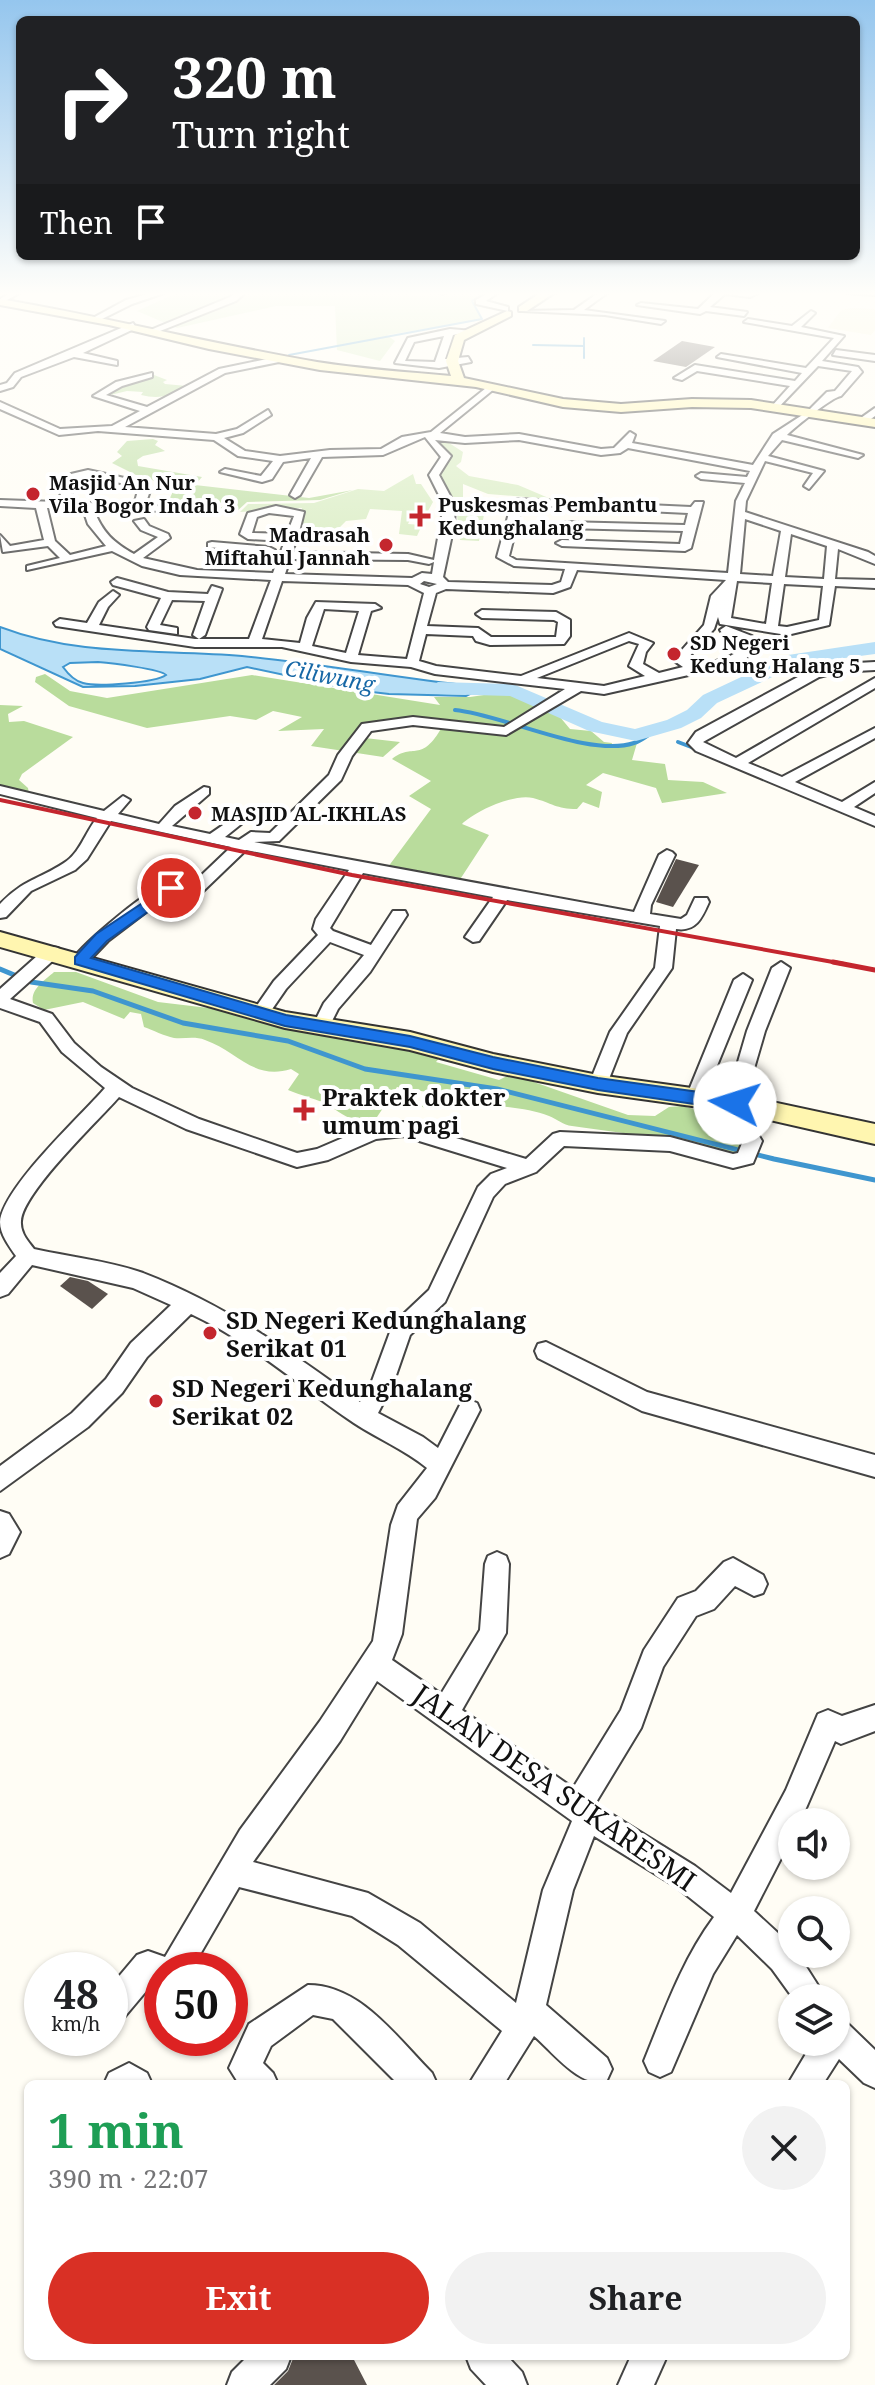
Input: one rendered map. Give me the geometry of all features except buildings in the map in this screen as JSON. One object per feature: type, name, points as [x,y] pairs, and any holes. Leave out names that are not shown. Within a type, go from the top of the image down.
[{"type":"main road","points":[[560,402],[619,413],[722,403],[776,407],[868,422]]},
{"type":"main road","points":[[0,939],[47,957],[80,960],[260,1014],[598,1084],[694,1100],[735,1103],[875,1134]]},
{"type":"street","points":[[119,402],[149,411]]},
{"type":"street","points":[[114,429],[165,402]]},
{"type":"street","points":[[212,545],[285,553],[408,557],[434,561],[451,558],[453,506],[448,503],[434,475],[446,460],[430,443],[441,426],[478,402]]},
{"type":"street","points":[[776,407],[782,402]]},
{"type":"street","points":[[822,402],[777,436],[764,453],[743,495],[724,621],[771,630],[801,630],[825,622],[833,545]]},
{"type":"street","points":[[0,405],[59,432],[92,428],[178,437],[216,437],[240,431],[268,413]]},
{"type":"street","points":[[868,422],[875,411]]},
{"type":"street","points":[[0,417],[21,414]]},
{"type":"street","points":[[85,417],[92,428]]},
{"type":"street","points":[[216,437],[242,454],[280,459],[383,452],[410,437],[436,435],[465,440],[519,437],[601,452],[616,451],[628,440],[754,474]]},
{"type":"street","points":[[777,436],[858,455]]},
{"type":"street","points":[[412,663],[430,591],[437,580],[434,561],[439,502],[425,479],[426,471],[437,457],[435,449]]},
{"type":"street","points":[[242,454],[227,468],[262,479],[268,477],[280,459]]},
{"type":"street","points":[[295,495],[317,456]]},
{"type":"street","points":[[764,458],[819,471],[809,486]]},
{"type":"street","points":[[60,506],[75,476],[88,473],[104,496],[138,508],[164,509]]},
{"type":"street","points":[[701,476],[754,474]]},
{"type":"street","points":[[0,503],[60,506],[146,488],[138,508]]},
{"type":"street","points":[[104,496],[96,528],[112,548],[135,559],[186,573],[414,582],[437,580],[553,589],[566,584],[572,566]]},
{"type":"street","points":[[562,543],[685,548],[696,507],[515,504],[503,557],[514,563],[731,581],[875,584]]},
{"type":"street","points":[[41,505],[50,542],[68,559]]},
{"type":"street","points":[[553,589],[567,505]]},
{"type":"street","points":[[741,514],[864,554],[875,561]]},
{"type":"street","points":[[135,559],[159,545],[168,532],[145,528],[140,521]]},
{"type":"street","points":[[564,525],[691,528]]},
{"type":"street","points":[[771,630],[786,531]]},
{"type":"street","points":[[256,640],[291,536],[338,535]]},
{"type":"street","points":[[0,538],[7,550],[50,542]]},
{"type":"street","points":[[31,568],[112,548]]},
{"type":"street","points":[[695,668],[679,660],[710,626],[717,596],[731,581]]},
{"type":"street","points":[[414,582],[417,589],[430,591]]},
{"type":"street","points":[[91,628],[115,588],[168,596],[214,594],[199,635]]},
{"type":"street","points":[[168,596],[153,627],[256,640],[351,658],[412,663],[435,670],[611,690],[655,676],[737,660],[749,649],[746,636],[710,626]]},
{"type":"street","points":[[300,604],[371,607],[351,658]]},
{"type":"street","points":[[305,649],[313,618],[320,605]]},
{"type":"street","points":[[481,608],[556,616],[564,620],[564,636],[560,641],[490,641],[480,638],[478,632],[481,608]]},
{"type":"street","points":[[60,623],[195,643],[241,645],[256,640]]},
{"type":"street","points":[[420,630],[478,632]]},
{"type":"street","points":[[520,680],[629,637],[647,643],[640,651],[636,666],[655,676]]},
{"type":"street","points":[[875,666],[838,668],[806,678],[701,735],[695,743],[875,821]]},
{"type":"street","points":[[737,763],[875,682]]},
{"type":"street","points":[[80,960],[120,915],[171,888],[186,895],[195,892],[242,843],[251,837],[274,838],[336,777],[345,755],[367,727],[413,721],[506,731],[577,688]]},
{"type":"street","points":[[784,782],[875,732]]},
{"type":"street","points":[[842,808],[875,786]]},
{"type":"street","points":[[0,790],[162,829],[668,924],[690,923],[701,902]]},
{"type":"street","points":[[162,829],[180,809],[204,791]]},
{"type":"street","points":[[0,913],[25,888],[69,867],[82,856],[107,816],[123,800]]},
{"type":"street","points":[[214,838],[242,817]]},
{"type":"street","points":[[642,918],[643,905],[667,855]]},
{"type":"street","points":[[359,867],[324,919],[321,929],[356,949],[375,953]]},
{"type":"street","points":[[473,937],[504,893]]},
{"type":"street","points":[[322,1025],[330,1007],[375,953],[399,915]]},
{"type":"street","points":[[598,1084],[619,1032],[663,968],[668,924]]},
{"type":"street","points":[[260,1014],[280,985],[327,935]]},
{"type":"street","points":[[47,957],[4,996],[46,1018],[53,1031],[116,1088],[150,1106],[297,1160],[321,1155],[373,1132],[403,1129],[529,1167]]},
{"type":"street","points":[[735,1103],[756,1031],[781,968]]},
{"type":"street","points":[[694,1100],[743,980]]},
{"type":"street","points":[[116,1088],[5,1217],[14,1237],[28,1256],[137,1280],[246,1332],[364,1417],[415,1444],[441,1465]]},
{"type":"street","points":[[364,1417],[382,1384],[401,1330],[437,1296],[485,1192],[498,1179],[529,1167],[560,1139],[639,1140],[686,1147],[734,1162],[750,1147]]},
{"type":"street","points":[[0,1288],[28,1256]]},
{"type":"street","points":[[0,1480],[90,1412],[114,1386],[139,1350],[187,1304]]},
{"type":"street","points":[[546,1351],[642,1401],[875,1466]]},
{"type":"street","points":[[184,1952],[250,1840],[330,1731],[389,1634],[407,1513],[427,1490],[469,1410]]},
{"type":"street","points":[[0,1522],[8,1532],[0,1546]]},
{"type":"street","name":"JALAN DESA SUKARESMI","points":[[445,1713],[493,1633],[497,1564]]},
{"type":"street","points":[[488,2080],[526,2020],[558,1890],[583,1811],[631,1718],[653,1659],[687,1607],[705,1600],[733,1570],[754,1584]]},
{"type":"street","name":"JALAN DESA SUKARESMI","points":[[373,1662],[583,1811],[685,1876],[783,1958],[801,1984]]},
{"type":"street","points":[[660,2061],[700,1965],[722,1927],[735,1916],[796,1800],[828,1724],[841,1730],[875,1718]]},
{"type":"street","points":[[231,1871],[358,1903],[409,1934],[596,2069]]},
{"type":"street","points":[[128,1989],[144,1971]]},
{"type":"street","points":[[258,2080],[245,2068],[260,2035],[308,2000],[327,2000],[344,2008],[417,2080]]},
{"type":"street","points":[[850,2048],[875,2072]]},
{"type":"street","points":[[807,2080],[823,2056]]},
{"type":"street","points":[[245,2385],[269,2360]]},
{"type":"street","points":[[487,2360],[509,2385]]},
{"type":"street","points":[[636,2385],[647,2360]]},
{"type":"green space","points":[[127,441],[158,441],[155,445],[165,451],[143,456],[137,460],[138,466],[202,477],[195,485],[309,498],[353,490],[320,500],[247,502],[236,512],[212,509],[231,505],[229,502],[195,505],[190,509],[166,507],[174,489],[171,486],[136,475],[112,463],[122,456],[117,452]]},
{"type":"green space","points":[[446,441],[463,452],[461,462],[456,466],[469,476],[518,485],[551,499],[488,494],[463,484],[463,498],[487,499],[479,541],[460,540],[455,499],[434,475],[448,459],[448,450],[439,444]]},
{"type":"green space","points":[[413,474],[416,484],[421,484],[433,502],[428,511],[414,511],[408,524],[422,525],[417,536],[399,534],[402,511],[370,509],[366,519],[346,521],[337,530],[298,528],[302,508],[240,512],[248,504],[314,503],[358,489],[384,491]]},
{"type":"green space","points":[[45,674],[70,691],[107,698],[252,675],[440,705],[434,697],[470,697],[512,691],[560,717],[570,729],[591,731],[604,742],[612,743],[611,747],[637,743],[632,760],[665,764],[668,780],[703,782],[727,793],[662,803],[656,788],[603,773],[586,785],[602,792],[599,808],[583,802],[577,809],[564,808],[525,797],[496,804],[468,819],[462,824],[489,835],[459,881],[385,871],[431,809],[409,796],[431,781],[392,759],[399,754],[422,749],[442,727],[362,722],[356,737],[400,742],[383,757],[311,746],[324,729],[278,731],[302,717],[273,711],[256,720],[230,716],[147,728],[69,706],[35,682],[36,677]]},
{"type":"green space","points":[[0,705],[23,706],[8,714],[9,722],[24,721],[73,737],[22,774],[19,780],[28,788],[29,794],[0,792]]},
{"type":"green space","points":[[54,972],[76,972],[158,1002],[217,1009],[442,1055],[436,1062],[499,1080],[511,1074],[628,1115],[655,1116],[669,1107],[682,1106],[737,1120],[732,1134],[744,1142],[741,1152],[716,1153],[662,1139],[569,1125],[543,1114],[515,1108],[485,1105],[422,1107],[427,1092],[397,1087],[377,1117],[352,1119],[326,1104],[288,1090],[299,1074],[291,1069],[266,1071],[205,1040],[166,1036],[144,1027],[141,1014],[130,1012],[124,1019],[83,1002],[44,1010],[33,1003],[34,993]]},
{"type":"water","points":[[0,627],[29,637],[89,648],[271,659],[473,686],[478,690],[466,696],[389,694],[355,690],[247,667],[200,679],[135,686],[83,687],[0,649]],"holes":[[[98,662],[145,669],[166,675],[139,682],[90,684],[77,681],[63,667],[70,663]]]},
{"type":"waterway","name":"Ciliwung","points":[[438,688],[513,690],[596,727],[636,735],[674,724],[694,714],[710,699],[795,659],[875,648]]},
{"type":"waterway","name":"Ciliwung","points":[[455,710],[594,745],[634,743],[656,730]]},
{"type":"waterway","points":[[678,742],[699,750]]},
{"type":"waterway","points":[[0,969],[31,982],[93,991],[183,1023],[288,1041],[365,1069],[497,1089],[774,1159],[875,1180]]},
{"type":"railway","points":[[0,800],[352,875],[834,962]]},
{"type":"railway","points":[[834,962],[844,964]]},
{"type":"railway","points":[[834,962],[875,970]]},
{"type":"place","name":"Masjid An Nur Vila Bogor Indah 3","points":[[33,494]]},
{"type":"place","name":"Puskesmas Pembantu Kedunghalang","points":[[420,516]]},
{"type":"place","name":"Madrasah Miftahul Jannah","points":[[386,545]]},
{"type":"place","name":"SD Negeri Kedung Halang 5","points":[[674,654]]},
{"type":"place","name":"MASJID AL-IKHLAS","points":[[195,813]]},
{"type":"place","name":"Praktek dokter umum pagi","points":[[304,1110]]},
{"type":"place","name":"SD Negeri Kedunghalang Serikat 01","points":[[210,1333]]},
{"type":"place","name":"SD Negeri Kedunghalang Serikat 02","points":[[156,1401]]},
{"type":"route","points":[[171,888],[126,918],[80,960],[285,1020],[410,1041],[493,1063],[598,1084],[694,1100],[735,1103]]}]
